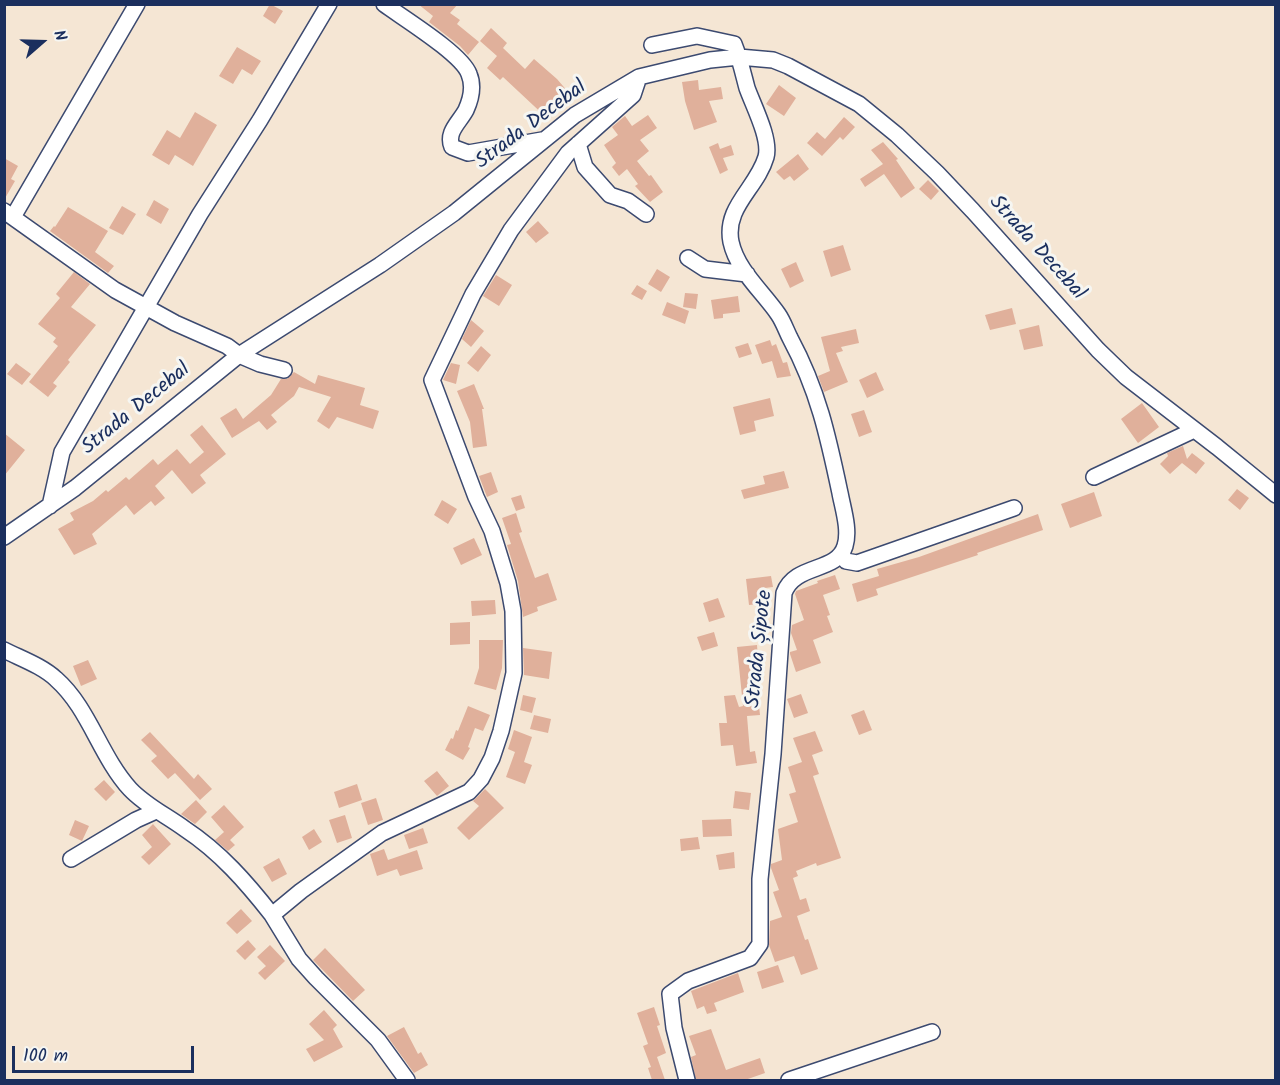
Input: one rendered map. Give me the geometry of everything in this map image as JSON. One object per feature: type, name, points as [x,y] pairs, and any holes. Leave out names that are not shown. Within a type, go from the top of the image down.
[{"type":"street","points":[[137,4],[9,214],[115,290],[175,323],[227,346],[239,355],[260,364],[284,370]]},
{"type":"street","points":[[50,506],[62,452],[200,214],[260,120],[329,4]]},
{"type":"street","points":[[384,4],[456,56],[470,75],[471,98],[465,112],[450,134],[449,140],[452,147],[468,153],[545,140]]},
{"type":"street","points":[[652,45],[697,36],[734,44],[739,57],[766,142],[767,156],[756,178],[736,206],[730,222],[731,241],[736,257],[778,314],[818,400],[843,512],[847,538],[842,555],[846,561],[857,563],[1014,508]]},
{"type":"street","name":"Strada Decebal","points":[[4,537],[50,506],[239,355],[380,265],[454,213],[575,115],[639,77],[710,60],[739,57],[773,60],[789,66],[859,104],[882,122],[973,210],[1098,350],[1126,377],[1275,495]]},
{"type":"street","points":[[272,915],[301,891],[382,833],[469,792],[481,779],[492,758],[513,683],[515,645],[513,610],[498,548],[476,497],[432,380],[473,294],[511,230],[578,144],[633,95],[639,77]]},
{"type":"street","points":[[578,144],[585,167],[610,195],[628,201],[646,214]]},
{"type":"street","points":[[688,258],[705,269],[747,274]]},
{"type":"street","points":[[1094,477],[1194,430]]},
{"type":"street","name":"Strada Șipote","points":[[687,1080],[674,1028],[670,994],[688,981],[750,958],[760,944],[760,879],[773,754],[784,593],[787,584],[792,579],[842,555]]},
{"type":"street","points":[[4,650],[56,679],[75,701],[112,764],[129,787],[147,806],[185,829],[232,868],[272,915],[299,959],[378,1040],[407,1080]]},
{"type":"street","points":[[71,859],[136,820],[156,811]]},
{"type":"street","points":[[789,1080],[932,1032]]},
{"type":"building","points":[[270,4],[283,11],[275,24],[263,16]]},
{"type":"building","points":[[418,4],[458,4],[450,13],[460,20],[457,24],[479,42],[468,55],[429,22],[433,16]]},
{"type":"building","points":[[491,28],[507,43],[503,48],[525,69],[534,59],[569,93],[557,103],[561,106],[549,120],[503,77],[500,80],[487,68],[497,56],[480,41]]},
{"type":"building","points":[[237,47],[261,61],[252,75],[242,69],[233,84],[219,76]]},
{"type":"building","points":[[698,80],[699,90],[721,87],[723,99],[709,101],[717,122],[694,130],[682,82]]},
{"type":"building","points":[[779,85],[796,98],[784,116],[766,104]]},
{"type":"building","points":[[195,112],[217,125],[193,166],[175,155],[169,165],[152,155],[167,130],[180,138]]},
{"type":"building","points":[[648,115],[657,128],[640,140],[649,151],[637,161],[663,192],[650,202],[635,186],[638,184],[627,169],[619,176],[612,167],[616,163],[604,145],[618,135],[612,127],[625,116],[632,126]]},
{"type":"building","points":[[844,117],[855,127],[843,140],[840,137],[822,156],[807,143],[817,132],[825,139]]},
{"type":"building","points":[[883,142],[898,159],[896,160],[915,188],[901,198],[884,174],[865,187],[860,179],[883,164],[871,150]]},
{"type":"building","points":[[718,143],[720,149],[731,145],[734,155],[723,158],[728,170],[720,174],[709,147]]},
{"type":"building","points":[[798,154],[809,169],[794,181],[790,176],[784,180],[776,172]]},
{"type":"building","points":[[4,158],[18,166],[11,179],[15,181],[4,200]]},
{"type":"building","points":[[928,180],[939,191],[931,200],[919,189]]},
{"type":"building","points":[[154,200],[169,209],[161,224],[146,215]]},
{"type":"building","points":[[122,206],[136,214],[123,235],[109,228]]},
{"type":"building","points":[[68,207],[108,231],[95,252],[114,266],[108,273],[50,231]]},
{"type":"building","points":[[538,221],[549,233],[536,243],[526,232]]},
{"type":"building","points":[[843,245],[851,270],[831,277],[823,251]]},
{"type":"building","points":[[796,262],[804,281],[790,288],[781,269]]},
{"type":"building","points":[[657,269],[670,277],[661,292],[648,284]]},
{"type":"building","points":[[74,272],[90,284],[71,307],[96,325],[68,360],[70,362],[53,383],[57,386],[48,397],[29,382],[58,346],[53,342],[56,338],[38,324],[60,298],[56,294]]},
{"type":"building","points":[[496,275],[512,285],[499,306],[483,296]]},
{"type":"building","points":[[637,285],[647,291],[642,300],[631,294]]},
{"type":"building","points":[[685,293],[698,294],[696,309],[683,307]]},
{"type":"building","points":[[738,296],[740,312],[723,314],[723,318],[714,319],[711,300]]},
{"type":"building","points":[[667,302],[689,311],[685,324],[662,315]]},
{"type":"building","points":[[1012,308],[1016,324],[990,330],[985,315]]},
{"type":"building","points":[[471,320],[484,331],[471,347],[462,339]]},
{"type":"building","points":[[1039,325],[1043,346],[1024,350],[1019,330]]},
{"type":"building","points":[[856,329],[859,343],[841,347],[843,351],[836,353],[848,382],[824,392],[818,376],[830,371],[821,337]]},
{"type":"building","points":[[770,340],[772,346],[776,344],[783,363],[787,362],[791,376],[777,378],[772,361],[762,364],[755,345]]},
{"type":"building","points":[[748,343],[752,354],[739,358],[735,347]]},
{"type":"building","points":[[481,346],[491,355],[478,372],[467,363]]},
{"type":"building","points":[[16,363],[31,374],[22,385],[7,374]]},
{"type":"building","points":[[451,363],[460,365],[456,384],[443,380]]},
{"type":"building","points":[[294,372],[315,384],[318,375],[365,388],[360,405],[379,411],[373,429],[337,417],[329,429],[317,421],[331,397],[299,387],[294,396],[271,415],[277,422],[267,430],[259,421],[232,438],[220,418],[236,408],[243,419],[271,395],[281,379],[287,379]]},
{"type":"building","points":[[876,372],[884,390],[867,398],[859,380]]},
{"type":"building","points":[[474,384],[484,409],[482,409],[487,446],[473,448],[470,422],[457,391]]},
{"type":"building","points":[[770,398],[774,416],[754,421],[756,431],[740,435],[733,407]]},
{"type":"building","points":[[1142,403],[1159,427],[1138,443],[1121,419]]},
{"type":"building","points":[[864,410],[872,432],[859,437],[851,414]]},
{"type":"building","points":[[202,425],[226,454],[200,475],[206,483],[192,494],[172,470],[155,486],[165,498],[155,506],[151,501],[134,515],[126,505],[92,534],[97,544],[74,555],[58,529],[74,520],[70,513],[93,501],[106,490],[108,492],[126,477],[129,480],[153,459],[158,465],[177,449],[190,464],[204,452],[190,435]]},
{"type":"building","points":[[4,433],[25,450],[4,476]]},
{"type":"building","points":[[1183,446],[1187,459],[1192,453],[1205,463],[1196,474],[1182,463],[1170,474],[1160,464],[1168,456],[1167,453]]},
{"type":"building","points":[[784,471],[789,488],[744,499],[741,490],[765,484],[763,476]]},
{"type":"building","points":[[491,472],[498,492],[487,497],[479,476]]},
{"type":"building","points":[[1237,489],[1249,498],[1240,510],[1228,500]]},
{"type":"building","points":[[1094,492],[1102,516],[1070,528],[1061,504]]},
{"type":"building","points":[[521,495],[525,508],[516,511],[511,498]]},
{"type":"building","points":[[442,500],[457,509],[448,524],[434,515]]},
{"type":"building","points":[[516,513],[522,532],[519,533],[535,578],[548,573],[557,600],[537,607],[538,611],[523,617],[518,581],[507,545],[511,544],[502,518]]},
{"type":"building","points":[[1038,514],[1043,530],[977,553],[978,555],[876,589],[878,595],[857,602],[852,584],[879,576],[877,569],[919,557]]},
{"type":"building","points":[[474,538],[482,555],[461,565],[453,548]]},
{"type":"building","points":[[835,575],[840,589],[823,595],[833,632],[813,640],[821,663],[796,672],[790,654],[797,650],[791,633],[792,625],[804,620],[796,591]]},
{"type":"building","points":[[771,576],[773,587],[765,588],[767,603],[749,605],[746,579]]},
{"type":"building","points":[[718,598],[725,617],[709,622],[703,603]]},
{"type":"building","points":[[495,600],[496,614],[472,616],[471,601]]},
{"type":"building","points":[[470,622],[470,644],[450,645],[450,623]]},
{"type":"building","points":[[714,632],[718,646],[702,651],[697,637]]},
{"type":"building","points":[[479,640],[503,640],[502,668],[496,690],[474,684],[479,668]]},
{"type":"building","points":[[757,645],[760,689],[757,689],[760,715],[747,716],[750,752],[755,751],[757,763],[736,766],[733,745],[721,746],[719,723],[727,723],[724,696],[735,695],[739,707],[743,706],[737,647]]},
{"type":"building","points":[[523,648],[552,652],[549,679],[524,675]]},
{"type":"building","points":[[88,660],[97,679],[81,686],[73,666]]},
{"type":"building","points":[[801,694],[808,713],[794,718],[787,699]]},
{"type":"building","points":[[523,695],[536,698],[532,713],[520,710]]},
{"type":"building","points":[[468,706],[490,715],[483,731],[475,728],[468,747],[470,748],[463,760],[445,750],[456,730],[458,731]]},
{"type":"building","points":[[864,710],[872,730],[859,735],[851,715]]},
{"type":"building","points":[[534,715],[551,719],[548,733],[530,729]]},
{"type":"building","points":[[514,730],[532,737],[524,762],[532,765],[525,784],[506,777],[515,752],[508,749]]},
{"type":"building","points":[[815,731],[823,751],[812,755],[819,774],[813,776],[841,858],[817,866],[816,863],[796,871],[798,876],[793,878],[800,900],[806,898],[810,911],[797,916],[818,969],[801,975],[794,956],[775,962],[769,945],[770,921],[782,917],[773,892],[779,890],[771,864],[782,860],[778,829],[798,822],[789,794],[796,792],[788,767],[802,762],[793,738]]},
{"type":"building","points":[[150,732],[194,779],[198,774],[212,789],[200,800],[175,773],[168,779],[151,761],[157,756],[141,740]]},
{"type":"building","points":[[437,771],[449,786],[437,796],[424,781]]},
{"type":"building","points":[[104,780],[115,792],[106,801],[94,789]]},
{"type":"building","points":[[357,784],[362,800],[339,808],[334,792]]},
{"type":"building","points":[[485,789],[504,808],[469,840],[457,828],[479,806],[473,801]]},
{"type":"building","points":[[735,791],[751,793],[749,810],[733,808]]},
{"type":"building","points":[[376,798],[383,820],[368,825],[361,803]]},
{"type":"building","points":[[196,800],[207,812],[195,824],[181,814]]},
{"type":"building","points":[[224,805],[244,827],[230,840],[235,845],[228,851],[215,840],[224,832],[211,817]]},
{"type":"building","points":[[345,815],[352,838],[337,843],[329,820]]},
{"type":"building","points":[[731,819],[732,836],[703,837],[702,820]]},
{"type":"building","points":[[75,820],[89,826],[82,841],[69,835]]},
{"type":"building","points":[[153,824],[171,844],[149,865],[141,857],[152,847],[142,835]]},
{"type":"building","points":[[423,828],[428,843],[409,849],[404,835]]},
{"type":"building","points":[[314,829],[322,842],[309,850],[302,837]]},
{"type":"building","points":[[698,837],[700,849],[681,851],[680,839]]},
{"type":"building","points":[[384,849],[388,860],[417,850],[423,869],[400,876],[397,869],[377,876],[370,854]]},
{"type":"building","points":[[734,852],[735,868],[719,870],[716,855]]},
{"type":"building","points":[[279,858],[287,874],[272,882],[263,867]]},
{"type":"building","points":[[241,909],[252,921],[237,934],[226,923]]},
{"type":"building","points":[[248,940],[256,949],[245,960],[236,951]]},
{"type":"building","points":[[270,945],[285,961],[265,980],[258,973],[266,966],[257,957]]},
{"type":"building","points":[[325,948],[365,990],[353,1001],[313,960]]},
{"type":"building","points":[[778,965],[784,982],[762,989],[757,972]]},
{"type":"building","points":[[738,973],[744,992],[714,1003],[717,1011],[707,1014],[704,1006],[697,1009],[691,991]]},
{"type":"building","points":[[654,1007],[660,1025],[657,1026],[666,1053],[657,1057],[665,1080],[652,1080],[648,1068],[651,1067],[643,1046],[648,1044],[637,1013]]},
{"type":"building","points":[[324,1010],[337,1025],[333,1029],[343,1047],[314,1062],[306,1049],[324,1040],[309,1024]]},
{"type":"building","points":[[404,1027],[418,1054],[421,1052],[428,1065],[414,1073],[387,1036]]},
{"type":"building","points":[[711,1029],[726,1070],[760,1058],[765,1073],[745,1080],[696,1080],[691,1057],[696,1055],[689,1036]]}]
